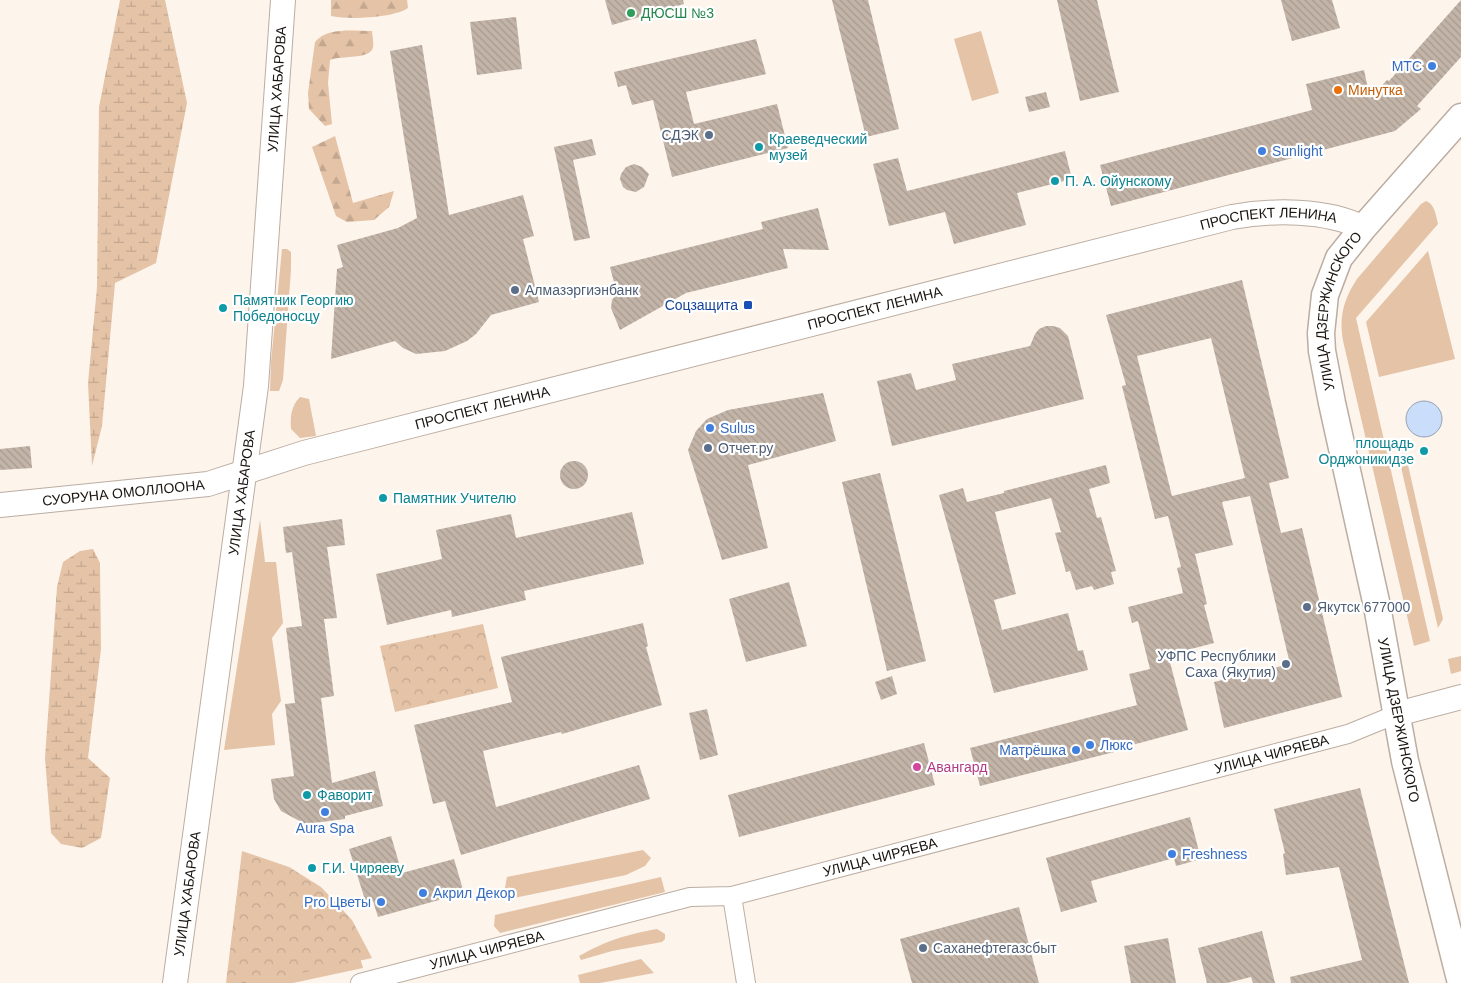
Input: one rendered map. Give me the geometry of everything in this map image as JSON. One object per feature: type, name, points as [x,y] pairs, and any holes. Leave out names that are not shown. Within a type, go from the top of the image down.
[{"type":"main road","name":"УЛИЦА ХАБАРОВА","points":[[175,983],[256,386],[283,0]]},
{"type":"main road","points":[[1363,228],[1461,117]]},
{"type":"main road","name":"ПРОСПЕКТ ЛЕНИНА","points":[[245,472],[304,453],[1232,216],[1273,213],[1308,214],[1353,223],[1363,228]]},
{"type":"main road","name":"УЛИЦА ДЗЕРЖИНСКОГО","points":[[1363,228],[1339,258],[1331,276],[1325,295],[1322,315],[1322,351],[1377,606],[1404,761],[1461,983]]},
{"type":"main road","name":"СУОРУНА ОМОЛЛООНА","points":[[0,505],[208,484],[245,472]]},
{"type":"main road","points":[[1397,714],[1461,696]]},
{"type":"street","name":"УЛИЦА ЧИРЯЕВА","points":[[360,983],[690,896],[732,896],[1348,734],[1397,714]]},
{"type":"street","points":[[732,896],[746,983]]},
{"type":"green space","points":[[120,0],[165,0],[187,103],[156,263],[115,283],[102,426],[92,466],[88,383],[97,287],[99,107]]},
{"type":"green space","points":[[331,0],[407,0],[408,8],[382,16],[339,17],[331,16]]},
{"type":"green space","points":[[372,31],[373,47],[367,54],[330,60],[328,83],[332,124],[325,126],[309,109],[308,93],[315,42],[320,37],[334,32]]},
{"type":"green space","points":[[981,31],[999,93],[972,101],[954,39]]},
{"type":"green space","points":[[335,136],[353,203],[394,191],[389,207],[374,220],[347,222],[336,216],[312,147]]},
{"type":"green space","points":[[1426,201],[1433,207],[1438,224],[1356,318],[1430,641],[1414,646],[1342,336],[1342,319],[1348,295],[1357,279],[1421,204]]},
{"type":"green space","points":[[282,249],[287,249],[291,252],[283,380],[279,391],[270,391],[271,362]]},
{"type":"green space","points":[[1428,251],[1455,359],[1379,377],[1366,322]]},
{"type":"green space","points":[[300,397],[309,399],[316,436],[300,438],[291,429],[292,412]]},
{"type":"green space","points":[[1408,465],[1443,619],[1438,628],[1401,467]]},
{"type":"green space","points":[[260,520],[265,562],[276,562],[283,623],[272,638],[281,701],[272,714],[275,745],[224,750]]},
{"type":"green space","points":[[93,549],[100,563],[101,649],[88,758],[110,778],[101,838],[82,848],[61,844],[51,833],[45,758],[57,587],[63,562],[80,551]]},
{"type":"green space","points":[[483,624],[498,688],[395,712],[380,646]]},
{"type":"green space","points":[[1461,656],[1461,671],[1451,674],[1448,659]]},
{"type":"green space","points":[[643,850],[651,858],[645,866],[626,875],[509,899],[505,888],[507,877]]},
{"type":"green space","points":[[242,851],[289,867],[321,887],[352,920],[372,958],[257,983],[226,983]]},
{"type":"green space","points":[[661,877],[665,892],[500,933],[494,926],[495,915]]},
{"type":"green space","points":[[657,929],[665,934],[665,939],[662,942],[612,951],[581,960],[579,956],[617,939]]},
{"type":"green space","points":[[360,958],[363,968],[293,983],[242,983]]},
{"type":"green space","points":[[641,959],[654,973],[600,983],[580,983],[578,975]]},
{"type":"water","points":[[1424,401],[1431,402],[1437,406],[1441,412],[1441,426],[1437,432],[1431,436],[1424,437],[1417,436],[1411,432],[1407,426],[1406,419],[1407,412],[1411,406],[1417,402]]},
{"type":"building","name":"ДЮСШ №3","points":[[605,0],[683,0],[684,4],[612,25]]},
{"type":"building","points":[[832,0],[868,0],[899,129],[866,137]]},
{"type":"building","points":[[1057,0],[1097,0],[1119,92],[1080,101]]},
{"type":"building","points":[[1281,0],[1332,0],[1340,28],[1292,41]]},
{"type":"building","points":[[1461,0],[1461,57],[1417,106],[1421,109],[1395,131],[1111,206],[1100,165],[1312,110],[1306,84],[1364,70],[1370,98],[1387,80],[1389,81]]},
{"type":"building","points":[[516,17],[522,69],[477,75],[470,22]]},
{"type":"building","points":[[756,39],[766,74],[686,92],[694,124],[777,104],[788,148],[672,177],[653,100],[632,105],[626,85],[618,87],[614,72]]},
{"type":"building","points":[[422,45],[449,215],[523,195],[534,236],[523,239],[539,302],[491,315],[476,334],[467,341],[445,351],[416,354],[403,348],[395,341],[331,359],[337,269],[343,267],[337,245],[398,228],[417,218],[390,51]]},
{"type":"building","points":[[1046,92],[1050,107],[1029,112],[1025,97]]},
{"type":"building","points":[[592,139],[596,155],[573,160],[590,238],[574,241],[554,147]]},
{"type":"building","points":[[1065,151],[1072,179],[1017,193],[1026,225],[954,244],[945,212],[889,226],[873,164],[898,158],[907,191]]},
{"type":"building","points":[[634,164],[642,167],[649,174],[644,187],[636,192],[623,187],[620,179],[626,167]]},
{"type":"building","points":[[818,208],[829,250],[783,249],[788,268],[686,293],[620,330],[611,308],[612,300],[617,294],[610,267],[763,229],[761,222]]},
{"type":"building","points":[[1242,280],[1289,478],[1269,483],[1281,533],[1302,528],[1342,697],[1224,728],[1214,682],[1290,664],[1250,496],[1222,502],[1233,545],[1195,554],[1207,604],[1204,605],[1214,643],[1168,655],[1188,730],[1121,748],[1122,750],[980,786],[970,748],[1137,705],[1129,674],[1150,669],[1138,621],[1132,623],[1128,607],[1183,593],[1177,568],[1181,567],[1168,516],[1155,519],[1122,386],[1126,385],[1106,315]],"holes":[[[1211,338],[1245,478],[1172,496],[1137,356]]]},
{"type":"building","points":[[1046,326],[1060,328],[1068,336],[1084,399],[892,446],[877,381],[911,373],[916,390],[956,380],[952,364],[1030,346],[1039,329]]},
{"type":"building","points":[[823,393],[836,441],[748,465],[768,548],[722,560],[688,450],[696,431],[707,419],[728,410]]},
{"type":"building","points":[[30,446],[32,468],[0,470],[0,449]]},
{"type":"building","points":[[574,461],[584,465],[588,475],[584,485],[574,489],[564,485],[560,475],[564,465]]},
{"type":"building","points":[[1106,465],[1110,483],[1089,489],[1097,518],[1101,517],[1116,571],[1111,572],[1114,584],[1094,590],[1092,586],[1076,590],[1070,571],[1066,572],[1055,533],[1061,532],[1051,498],[995,512],[1016,594],[994,600],[1002,630],[1068,613],[1078,651],[1083,650],[1088,670],[994,693],[939,495],[963,488],[967,502]]},
{"type":"building","points":[[880,473],[926,661],[887,671],[842,482]]},
{"type":"building","points":[[632,512],[644,564],[524,591],[526,600],[452,617],[451,610],[387,625],[376,574],[442,559],[436,530],[511,514],[516,538]]},
{"type":"building","points":[[342,519],[345,545],[327,547],[337,618],[324,619],[334,696],[321,698],[332,783],[375,771],[383,806],[345,816],[345,819],[305,824],[281,811],[274,799],[271,779],[294,776],[285,704],[295,703],[286,628],[302,626],[292,552],[286,553],[283,527]]},
{"type":"building","points":[[789,582],[807,646],[746,662],[729,599]]},
{"type":"building","points":[[643,623],[648,646],[646,647],[662,705],[562,734],[561,732],[483,751],[496,807],[639,765],[650,799],[461,855],[445,801],[433,804],[414,725],[512,702],[501,657]]},
{"type":"building","points":[[892,676],[897,694],[881,700],[875,682]]},
{"type":"building","points":[[707,709],[718,755],[700,760],[689,713]]},
{"type":"building","points":[[924,743],[935,785],[739,837],[728,795]]},
{"type":"building","points":[[1360,788],[1409,983],[1291,983],[1290,977],[1362,960],[1339,867],[1286,875],[1283,854],[1285,853],[1274,809]]},
{"type":"building","points":[[1190,817],[1201,859],[1176,866],[1174,858],[1091,881],[1097,902],[1061,912],[1046,858]]},
{"type":"building","points":[[391,836],[402,873],[454,859],[464,893],[378,917],[373,901],[366,903],[349,849]]},
{"type":"building","points":[[1019,907],[1039,983],[912,983],[900,939]]},
{"type":"building","points":[[1262,931],[1275,983],[1253,983],[1251,977],[1227,983],[1207,983],[1198,948]]},
{"type":"building","points":[[1168,938],[1176,983],[1131,983],[1124,946]]},
{"type":"place","name":"ДЮСШ №3","points":[[631,13]]},
{"type":"place","name":"МТС","points":[[1432,66]]},
{"type":"place","name":"Минутка","points":[[1338,90]]},
{"type":"place","name":"СДЭК","points":[[709,135]]},
{"type":"place","name":"Краеведческий музей","points":[[759,147]]},
{"type":"place","name":"Sunlight","points":[[1262,151]]},
{"type":"place","name":"П. А. Ойунскому","points":[[1055,181]]},
{"type":"place","name":"Алмазэргиэнбанк","points":[[515,290]]},
{"type":"place","name":"Соцзащита","points":[[748,305]]},
{"type":"place","name":"Памятник Георгию Победоносцу","points":[[223,308]]},
{"type":"place","name":"Sulus","points":[[710,428]]},
{"type":"place","name":"Отчет.ру","points":[[708,448]]},
{"type":"place","name":"площадь Орджоникидзе","points":[[1424,451]]},
{"type":"place","name":"Памятник Учителю","points":[[383,498]]},
{"type":"place","name":"Якутск 677000","points":[[1307,607]]},
{"type":"place","name":"УФПС Республики Саха (Якутия)","points":[[1286,664]]},
{"type":"place","name":"Люкс","points":[[1090,745]]},
{"type":"place","name":"Матрёшка","points":[[1076,750]]},
{"type":"place","name":"Авангард","points":[[917,767]]},
{"type":"place","name":"Фаворит","points":[[307,795]]},
{"type":"place","name":"Aura Spa","points":[[325,812]]},
{"type":"place","name":"Freshness","points":[[1172,854]]},
{"type":"place","name":"Г.И. Чиряеву","points":[[312,868]]},
{"type":"place","name":"Акрил Декор","points":[[423,893]]},
{"type":"place","name":"Pro Цветы","points":[[381,902]]},
{"type":"place","name":"Саханефтегазсбыт","points":[[923,948]]}]
